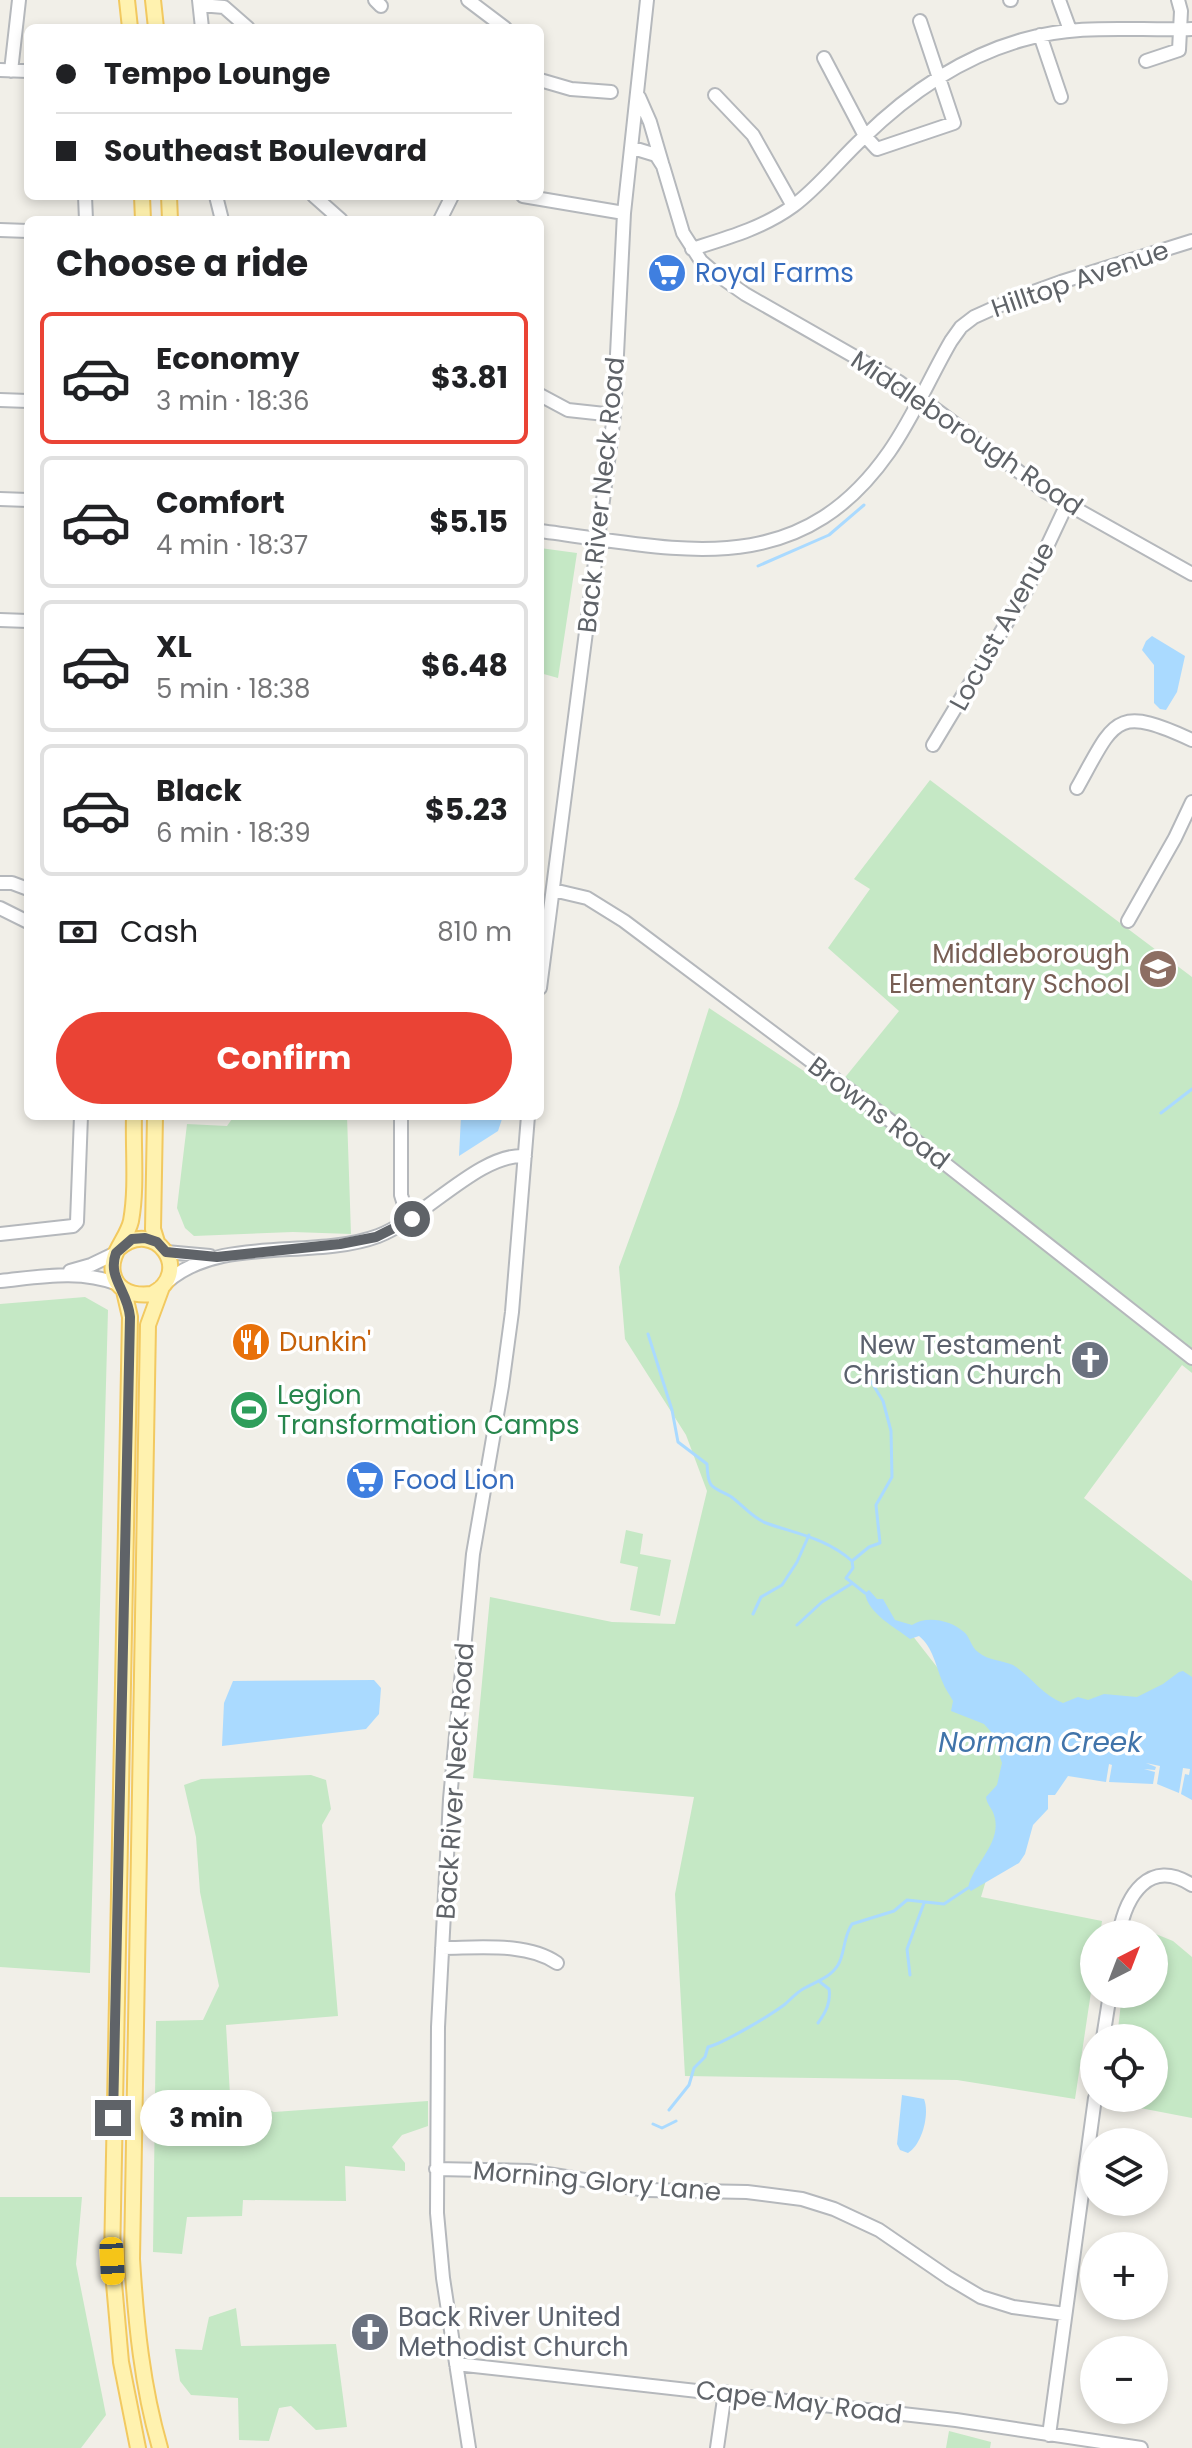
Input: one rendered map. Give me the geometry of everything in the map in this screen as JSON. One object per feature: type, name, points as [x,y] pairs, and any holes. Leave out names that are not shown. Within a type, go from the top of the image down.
[{"type":"main road","points":[[127,0],[130,24]]},
{"type":"main road","points":[[153,0],[156,24]]},
{"type":"main road","points":[[134,1120],[133,1204],[128,1233],[117,1251],[113,1274],[129,1303],[130,1332],[111,2248],[119,2347],[138,2448]]},
{"type":"main road","points":[[155,1120],[153,1229],[170,1264],[148,1325],[132,2245],[137,2337],[160,2448]]},
{"type":"main road","points":[[117,1251],[132,1239],[145,1238],[161,1247]]},
{"type":"main road","points":[[121,1288],[152,1294],[164,1284]]},
{"type":"street","points":[[6,70],[19,0]]},
{"type":"street","points":[[468,0],[500,24]]},
{"type":"street","name":"Back River Neck Road","points":[[544,926],[553,890],[614,415],[624,213],[647,0]]},
{"type":"street","points":[[1059,0],[1070,30]]},
{"type":"street","points":[[1146,61],[1179,50],[1186,30],[1178,0]]},
{"type":"street","points":[[202,24],[199,3],[224,7],[243,24]]},
{"type":"street","points":[[824,58],[865,136],[877,149],[954,123],[920,21]]},
{"type":"street","points":[[692,249],[756,227],[793,206],[902,104],[939,78],[979,56],[1040,35],[1070,30],[1110,27],[1186,30]]},
{"type":"street","points":[[1040,35],[1061,97]]},
{"type":"street","points":[[544,81],[571,89],[611,92]]},
{"type":"street","name":"Middleborough Road","points":[[637,94],[650,122],[683,233],[692,249],[715,273],[745,294],[855,355],[920,396],[1027,480],[1192,574]]},
{"type":"street","points":[[715,95],[753,135],[793,206]]},
{"type":"street","points":[[633,148],[656,155],[663,166]]},
{"type":"street","points":[[318,200],[336,216]]},
{"type":"street","points":[[544,200],[624,213]]},
{"type":"street","points":[[0,230],[24,231]]},
{"type":"street","name":"Hilltop Avenue","points":[[599,538],[709,551],[751,546],[792,534],[837,507],[872,474],[890,452],[951,341],[961,327],[974,317],[1061,282],[1192,241]]},
{"type":"street","points":[[544,397],[568,410],[614,415]]},
{"type":"street","points":[[0,400],[24,401]]},
{"type":"street","points":[[0,499],[24,500]]},
{"type":"street","name":"Locust Avenue","points":[[933,745],[1027,589],[1067,504]]},
{"type":"street","points":[[544,531],[599,538]]},
{"type":"street","points":[[0,620],[24,621]]},
{"type":"street","points":[[1077,788],[1110,732],[1122,722],[1147,721],[1192,740]]},
{"type":"street","points":[[1128,921],[1192,802]]},
{"type":"street","points":[[0,883],[24,888]]},
{"type":"street","name":"Browns Road","points":[[553,890],[587,898],[624,921],[892,1122],[1192,1358]]},
{"type":"street","points":[[0,908],[24,920]]},
{"type":"street","points":[[0,1234],[73,1226],[78,1214],[81,1120]]},
{"type":"street","points":[[401,1120],[401,1195],[412,1219]]},
{"type":"street","name":"Back River Neck Road","points":[[469,2448],[443,2278],[436,2169],[438,2027],[450,1799],[473,1554],[508,1340],[528,1120]]},
{"type":"street","points":[[164,1284],[179,1271],[217,1257],[362,1241],[412,1219],[493,1161],[511,1155],[525,1156]]},
{"type":"street","points":[[161,1247],[217,1257]]},
{"type":"street","points":[[0,1281],[63,1274],[91,1265],[117,1251]]},
{"type":"street","points":[[63,1274],[94,1277],[121,1288]]},
{"type":"street","points":[[1122,1920],[1125,1906],[1142,1884],[1152,1878],[1172,1877],[1192,1885]]},
{"type":"street","points":[[442,1948],[533,1952],[557,1963]]},
{"type":"street","points":[[1049,2435],[1093,2112]]},
{"type":"street","name":"Morning Glory Lane","points":[[436,2169],[529,2171],[646,2190],[773,2194],[802,2199],[834,2209],[879,2230],[981,2297],[1013,2307],[1065,2314]]},
{"type":"street","name":"Cape May Road","points":[[456,2364],[725,2392],[1141,2448]]},
{"type":"street","points":[[717,2448],[725,2392]]},
{"type":"green space","points":[[544,549],[577,553],[558,678],[544,674]]},
{"type":"green space","points":[[930,780],[1192,977],[1192,1373],[1182,1365],[1084,1498],[1192,1581],[1192,1682],[1141,1699],[1055,1706],[905,1626],[944,1676],[1002,1727],[1007,1779],[981,1897],[1097,1920],[1080,1920],[1080,2008],[1089,2008],[1086,2024],[1080,2024],[1080,2066],[1075,2099],[957,2080],[685,2076],[675,1894],[694,1797],[473,1778],[490,1597],[612,1622],[675,1624],[707,1491],[686,1435],[625,1339],[619,1267],[678,1106],[709,1008],[834,1091],[899,1011],[828,948],[870,889],[854,879]]},
{"type":"green space","points":[[231,1120],[347,1120],[351,1234],[293,1232],[194,1236],[185,1228],[177,1208],[187,1124],[227,1126]]},
{"type":"green space","points":[[85,1297],[108,1310],[90,1973],[0,1967],[0,1304]]},
{"type":"green space","points":[[626,1530],[643,1534],[640,1554],[671,1560],[660,1616],[630,1610],[638,1567],[620,1563]]},
{"type":"green space","points":[[311,1775],[326,1780],[331,1809],[322,1825],[338,2016],[226,2025],[230,2095],[274,2112],[428,2101],[428,2126],[402,2135],[392,2147],[405,2163],[405,2171],[345,2166],[346,2201],[243,2200],[242,2216],[187,2217],[182,2254],[153,2252],[156,2021],[203,2020],[219,1986],[200,1892],[196,1837],[184,1785],[201,1779]]},
{"type":"green space","points":[[1168,1939],[1192,1957],[1192,2118],[1161,2112],[1168,2112],[1168,2024],[1119,2024],[1120,2008],[1168,2008]]},
{"type":"green space","points":[[0,2197],[82,2197],[76,2264],[106,2415],[81,2448],[0,2448]]},
{"type":"green space","points":[[236,2308],[241,2346],[336,2344],[347,2427],[316,2430],[291,2406],[279,2408],[269,2441],[239,2440],[238,2398],[191,2395],[180,2381],[175,2349],[202,2350],[209,2317]]},
{"type":"green space","points":[[949,2431],[991,2442],[990,2448],[946,2448]]},
{"type":"water","points":[[1152,636],[1185,656],[1177,692],[1166,710],[1154,703],[1154,665],[1142,650]]},
{"type":"water","points":[[461,1120],[502,1120],[498,1131],[459,1156]]},
{"type":"water","name":"Norman Creek","points":[[869,1590],[877,1599],[883,1599],[895,1620],[912,1625],[924,1620],[952,1624],[966,1634],[978,1652],[1013,1665],[1063,1703],[1078,1697],[1088,1700],[1104,1694],[1137,1697],[1183,1671],[1192,1677],[1192,1800],[1181,1794],[1185,1774],[1189,1775],[1190,1769],[1183,1768],[1179,1793],[1157,1784],[1160,1766],[1146,1763],[1156,1767],[1155,1770],[1144,1769],[1155,1772],[1153,1784],[1109,1782],[1112,1765],[1109,1764],[1106,1782],[1068,1776],[1055,1795],[1048,1795],[1048,1809],[1033,1825],[1025,1854],[1019,1863],[971,1891],[968,1888],[971,1879],[991,1844],[996,1825],[986,1797],[997,1785],[1002,1763],[992,1733],[984,1724],[951,1711],[953,1701],[928,1646],[919,1636],[910,1639],[877,1614],[867,1601],[865,1593]]},
{"type":"water","points":[[374,1680],[381,1688],[379,1714],[366,1729],[222,1746],[224,1703],[233,1681]]},
{"type":"water","points":[[902,2095],[924,2099],[926,2105],[921,2136],[908,2153],[900,2150],[897,2144]]},
{"type":"waterway","points":[[758,566],[829,535],[864,505]]},
{"type":"waterway","points":[[1161,1113],[1192,1089]]},
{"type":"waterway","points":[[648,1334],[672,1410],[678,1442],[707,1464],[712,1486],[761,1521],[822,1542],[852,1561]]},
{"type":"waterway","points":[[865,1593],[846,1578],[853,1568],[852,1561],[869,1547],[880,1543],[876,1505],[892,1477],[891,1431],[883,1401],[872,1383],[874,1378]]},
{"type":"waterway","points":[[753,1614],[761,1597],[782,1585],[809,1535]]},
{"type":"waterway","points":[[797,1625],[822,1602],[851,1584]]},
{"type":"waterway","points":[[669,2110],[689,2085],[694,2068],[705,2057],[708,2047],[758,2022],[835,1969],[852,1924],[894,1911],[907,1900],[944,1904],[968,1888]]},
{"type":"waterway","points":[[910,1975],[907,1949],[924,1903]]},
{"type":"waterway","points":[[818,2023],[826,2011],[829,1998],[829,1989],[820,1982]]},
{"type":"waterway","points":[[653,2124],[662,2128],[676,2121]]},
{"type":"place","name":"Royal Farms","points":[[667,273]]},
{"type":"place","name":"Middleborough Elementary School","points":[[1158,969]]},
{"type":"place","name":"Dunkin'","points":[[251,1342]]},
{"type":"place","name":"New Testament Christian Church","points":[[1090,1360]]},
{"type":"place","name":"Legion Transformation Camps","points":[[249,1410]]},
{"type":"place","name":"Food Lion","points":[[365,1480]]},
{"type":"place","name":"Back River United Methodist Church","points":[[370,2332]]},
{"type":"route","points":[[113,2118],[130,1317],[129,1303],[113,1274],[112,1263],[122,1245],[132,1239],[145,1238],[157,1242],[166,1252],[217,1257],[362,1241],[412,1219]]}]
